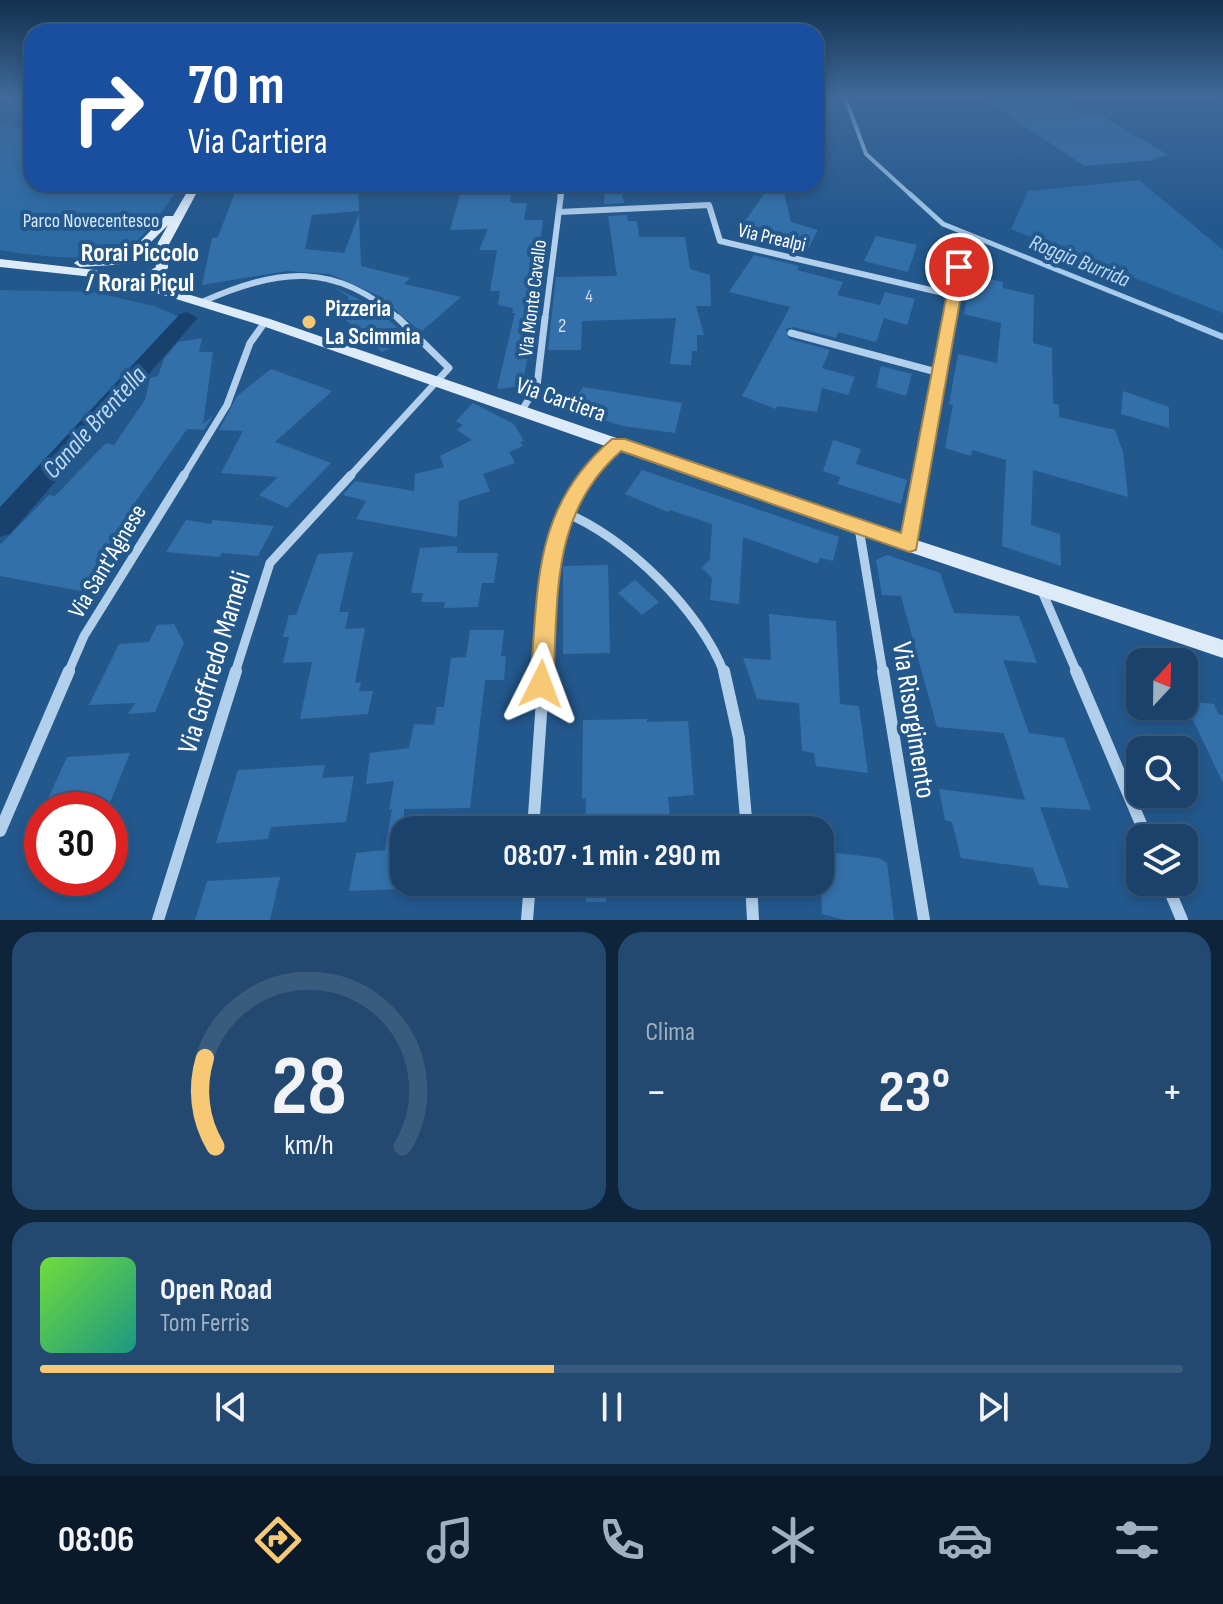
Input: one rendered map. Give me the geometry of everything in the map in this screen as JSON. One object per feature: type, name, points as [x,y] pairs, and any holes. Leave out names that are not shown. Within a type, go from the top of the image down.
[{"type":"main road","points":[[111,279],[112,270],[127,261],[191,194]]},
{"type":"main road","points":[[159,266],[161,248],[191,194]]},
{"type":"main road","name":"Via Cartiera","points":[[3,263],[127,261],[146,257],[159,266],[169,285],[202,302]]},
{"type":"main road","name":"Via Cartiera","points":[[3,263],[133,282],[170,296],[202,302],[859,528],[1223,649]]},
{"type":"main road","name":"Via Cartiera","points":[[133,282],[159,266]]},
{"type":"street","name":"Via Monte Cavallo","points":[[522,410],[537,386],[561,192]]},
{"type":"street","name":"Via Prealpi","points":[[559,212],[709,205],[720,241],[952,295]]},
{"type":"street","points":[[909,544],[959,267]]},
{"type":"street","points":[[202,302],[246,283],[305,277],[352,284],[409,328],[449,368],[439,382]]},
{"type":"street","name":"Via Sant'Agnese","points":[[0,831],[84,636],[227,405],[250,343],[265,322]]},
{"type":"street","points":[[791,333],[940,373]]},
{"type":"street","name":"Via Goffredo Mameli","points":[[158,920],[270,563],[439,382]]},
{"type":"street","points":[[534,816],[548,567],[563,512],[603,457],[619,444]]},
{"type":"street","points":[[563,512],[582,519],[617,543],[671,594],[714,647],[732,698],[745,816]]},
{"type":"street","name":"Via Risorgimento","points":[[859,528],[924,920]]},
{"type":"street","points":[[1040,587],[1141,824]]},
{"type":"street","points":[[527,920],[529,896]]},
{"type":"street","points":[[752,896],[753,920]]},
{"type":"street","points":[[1172,896],[1182,920]]},
{"type":"green space","name":"Parco Novecentesco","points":[[0,140],[24,140],[24,192],[176,192],[140,238],[125,250],[113,254],[64,257],[0,250]]},
{"type":"green space","points":[[1139,180],[1223,250],[1223,313],[1011,229],[1028,191]]},
{"type":"green space","points":[[0,290],[93,292],[154,306],[180,317],[0,515]]},
{"type":"building","points":[[1045,140],[1143,140],[1168,155],[1153,158],[1156,160],[1084,166]]},
{"type":"building","points":[[235,192],[358,192],[359,211],[312,215],[305,249],[344,253],[359,214],[361,266],[410,278],[404,284],[461,297],[421,332],[379,296],[330,274],[287,271],[202,285],[212,238],[218,237]]},
{"type":"building","points":[[605,192],[622,192],[624,203],[604,204]]},
{"type":"building","points":[[765,192],[784,192],[791,222],[818,230],[805,255],[761,244],[767,235],[740,228]]},
{"type":"building","points":[[460,195],[511,195],[510,201],[513,203],[527,203],[524,220],[543,220],[536,277],[544,277],[540,314],[535,350],[529,350],[522,386],[497,389],[515,313],[512,313],[513,308],[498,305],[500,291],[490,291],[497,250],[479,250],[488,229],[450,230]]},
{"type":"building","points":[[627,215],[628,221],[637,221],[639,237],[685,237],[690,269],[710,275],[711,306],[696,306],[704,335],[697,335],[697,351],[692,351],[691,365],[670,364],[676,318],[582,321],[581,350],[548,350],[556,277],[617,276],[608,216]]},
{"type":"building","points":[[876,236],[917,245],[908,272],[864,261]]},
{"type":"building","points":[[754,255],[799,266],[797,270],[843,282],[837,295],[880,305],[885,292],[915,299],[907,325],[884,318],[876,342],[838,332],[836,338],[793,327],[786,329],[789,339],[830,350],[822,368],[855,377],[848,395],[822,388],[817,412],[777,406],[776,409],[742,396],[790,307],[729,292]]},
{"type":"building","points":[[971,275],[1003,282],[1003,288],[1034,295],[1033,343],[1052,348],[1053,403],[1059,405],[1059,417],[1115,430],[1123,452],[1128,497],[1033,470],[1031,525],[1060,534],[1061,566],[1002,546],[1006,460],[972,450],[971,456],[945,448],[958,354],[997,363],[1001,323],[964,314]]},
{"type":"building","points":[[333,287],[373,306],[410,339],[382,352],[339,314],[351,309],[346,305],[349,297]]},
{"type":"building","points":[[202,338],[199,352],[213,352],[203,424],[213,416],[204,430],[187,429],[134,504],[145,505],[81,591],[0,576],[0,545],[49,495],[55,496],[106,443],[114,445],[145,400],[150,378],[158,376],[164,359],[178,342]]},
{"type":"building","points":[[881,366],[912,374],[906,396],[876,387]]},
{"type":"building","points":[[271,369],[332,391],[275,442],[331,463],[287,508],[259,495],[278,477],[221,473],[243,431],[219,430],[237,396]]},
{"type":"building","points":[[583,387],[682,403],[675,433],[623,426],[568,409]]},
{"type":"building","points":[[1123,391],[1169,407],[1169,428],[1121,414]]},
{"type":"building","points":[[473,403],[514,424],[524,441],[520,442],[523,446],[509,452],[515,463],[483,474],[490,491],[459,501],[457,537],[356,519],[366,501],[343,495],[355,481],[414,491],[415,474],[444,467],[440,456],[472,440],[457,430],[463,425],[456,421]]},
{"type":"building","points":[[833,440],[861,449],[856,464],[907,480],[901,504],[838,484],[840,477],[823,471]]},
{"type":"building","points":[[642,470],[839,537],[833,561],[820,558],[818,564],[743,537],[739,604],[710,600],[712,578],[702,568],[710,559],[712,524],[670,510],[668,512],[625,494]]},
{"type":"building","points":[[186,520],[274,526],[258,556],[222,553],[219,557],[166,552]]},
{"type":"building","points":[[457,546],[457,553],[498,553],[494,583],[482,583],[478,607],[444,608],[445,602],[421,602],[423,593],[411,593],[420,548]]},
{"type":"building","points":[[353,552],[339,612],[349,612],[345,629],[365,628],[355,683],[361,682],[359,691],[373,691],[368,714],[300,719],[312,662],[283,663],[289,637],[283,637],[289,615],[296,615],[318,554]]},
{"type":"building","points":[[887,555],[940,573],[954,613],[1019,616],[1037,663],[1003,660],[1029,733],[1064,738],[1091,810],[1040,807],[1069,888],[1039,885],[1033,868],[961,858],[952,822],[945,820],[939,789],[1025,800],[1004,733],[937,727],[901,596],[882,595],[876,560]]},
{"type":"building","points":[[608,565],[610,653],[563,654],[563,566]]},
{"type":"building","points":[[635,580],[659,602],[642,615],[618,593]]},
{"type":"building","points":[[769,614],[836,621],[840,704],[859,706],[868,773],[816,766],[814,753],[802,751],[799,703],[757,699],[743,658],[771,660]]},
{"type":"building","points":[[174,624],[184,643],[155,712],[128,714],[135,703],[89,705],[119,644],[149,642],[157,625]]},
{"type":"building","points":[[470,630],[504,630],[501,656],[506,656],[504,680],[485,680],[470,808],[404,809],[404,816],[391,816],[394,781],[366,784],[370,753],[409,748],[414,724],[434,725],[437,707],[444,707],[451,658],[466,657]]},
{"type":"building","points":[[1198,702],[1214,704],[1218,714],[1223,715],[1223,783],[1193,720],[1198,720]]},
{"type":"building","points":[[583,720],[688,721],[694,795],[668,797],[670,816],[585,816],[586,798],[582,799]]},
{"type":"building","points":[[130,753],[114,792],[51,792],[67,757]]},
{"type":"building","points":[[325,765],[322,778],[354,776],[346,822],[271,827],[268,839],[216,843],[238,770]]},
{"type":"building","points":[[390,821],[390,890],[349,891],[356,853],[385,850]]},
{"type":"building","points":[[834,853],[879,858],[887,863],[894,920],[845,920],[822,914],[821,896],[834,896]]},
{"type":"building","points":[[280,877],[270,920],[195,920],[207,881]]},
{"type":"building","points":[[586,896],[606,896],[606,902],[586,902]]},
{"type":"waterway","name":"Roggia Burrida","points":[[861,140],[866,154],[912,196]]},
{"type":"waterway","name":"Roggia Burrida","points":[[910,194],[943,224],[1182,320]]},
{"type":"waterway","name":"Canale Brentella","points":[[0,526],[187,318]]},
{"type":"waterway","name":"Roggia Burrida","points":[[1177,318],[1223,337]]},
{"type":"place","name":"Pizzeria La Scimmia","points":[[309,322]]},
{"type":"district","name":"Rorai Piccolo / Rorai Piçul","points":[[140,267]]},
{"type":"route","points":[[541,684],[548,567],[563,512],[603,457],[619,444],[909,544],[959,267]]}]
